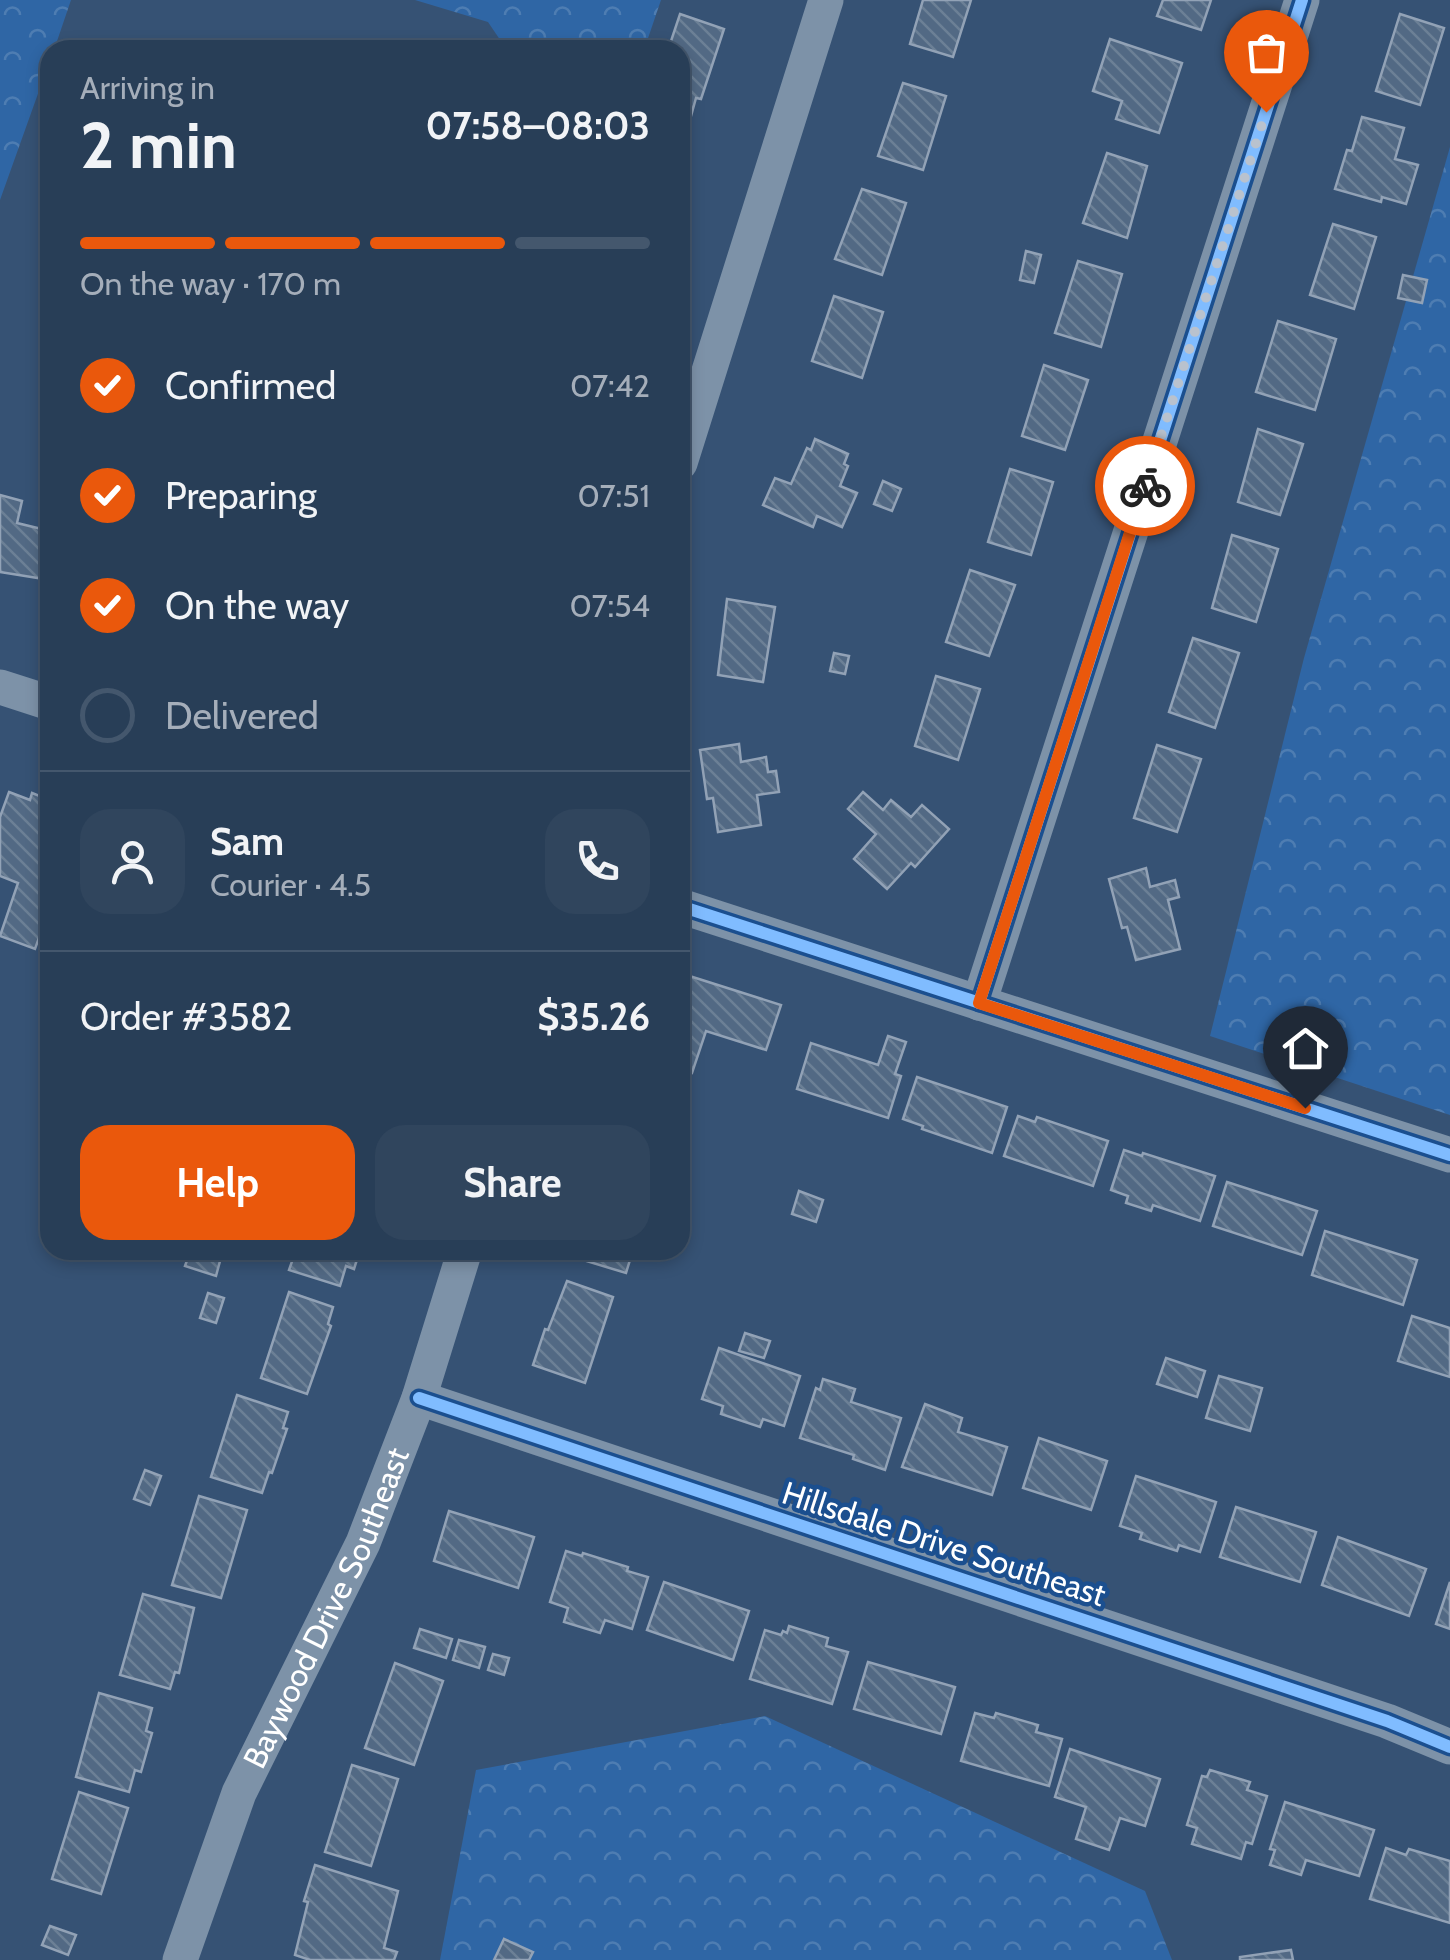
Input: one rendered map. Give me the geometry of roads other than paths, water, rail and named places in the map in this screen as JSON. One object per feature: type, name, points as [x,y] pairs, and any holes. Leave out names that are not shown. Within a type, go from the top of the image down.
[{"type":"street","points":[[690,431],[826,0]]},
{"type":"street","points":[[979,1003],[1302,0]]},
{"type":"street","points":[[0,687],[40,700]]},
{"type":"street","points":[[690,909],[1450,1155]]},
{"type":"street","name":"Baywood Drive Southeast","points":[[180,1960],[239,1793],[363,1543],[418,1398],[463,1260]]},
{"type":"street","name":"Hillsdale Drive Southeast","points":[[418,1398],[1388,1721],[1450,1746]]}]
